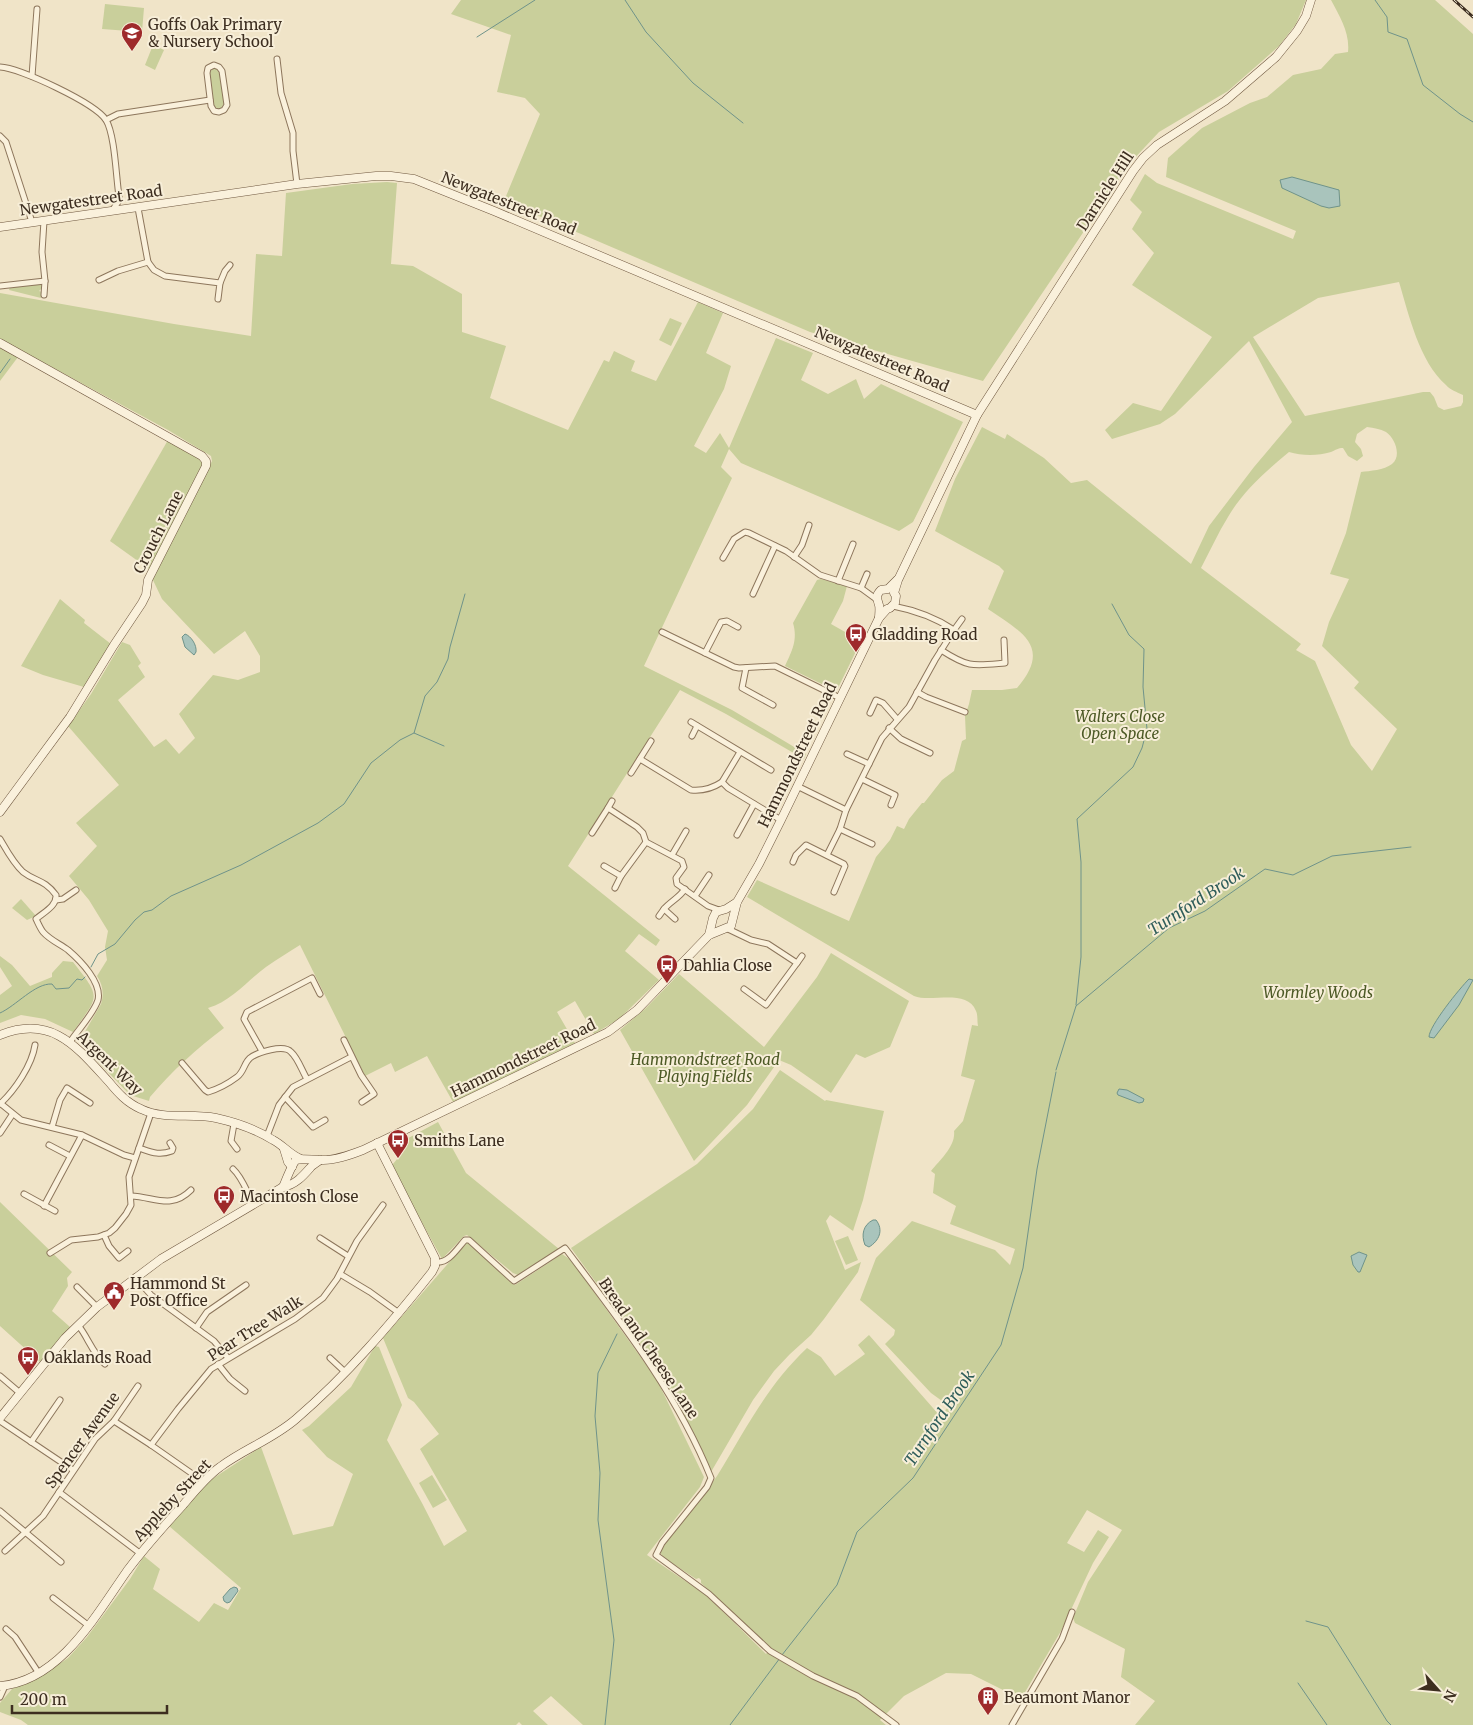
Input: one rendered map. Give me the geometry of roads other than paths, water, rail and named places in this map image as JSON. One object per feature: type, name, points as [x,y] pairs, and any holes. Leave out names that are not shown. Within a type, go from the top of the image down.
[{"type":"street","name":"Darnicle Hill","points":[[995,386],[1123,186],[1143,158],[1165,138],[1225,101],[1276,57],[1297,31],[1306,16],[1311,0]]},
{"type":"street","points":[[32,76],[37,9]]},
{"type":"street","points":[[277,59],[281,93],[293,133],[297,184]]},
{"type":"street","points":[[214,65],[222,71],[226,107],[222,112],[216,112],[211,106],[210,100],[206,74],[208,68],[214,65]]},
{"type":"street","points":[[0,67],[32,76],[88,105],[106,120],[110,129],[119,198],[112,211]]},
{"type":"street","points":[[106,120],[118,114],[210,100]]},
{"type":"street","points":[[0,136],[6,142],[32,222]]},
{"type":"street","name":"Newgatestreet Road","points":[[0,227],[297,184],[376,176],[391,176],[414,180],[494,210],[977,415]]},
{"type":"street","points":[[119,198],[134,208],[148,262],[154,270],[165,276],[220,283]]},
{"type":"street","points":[[44,221],[42,252],[45,281],[44,295]]},
{"type":"street","points":[[99,280],[118,271],[148,262]]},
{"type":"street","points":[[218,299],[220,283],[230,265]]},
{"type":"street","points":[[0,286],[45,281]]},
{"type":"street","name":"Crouch Lane","points":[[0,343],[202,456],[206,461],[206,466],[148,580],[146,596],[142,603],[66,724],[0,812]]},
{"type":"street","name":"Hammondstreet Road","points":[[709,934],[731,926],[737,902],[798,786],[879,618],[886,599],[898,580],[977,415],[995,386]]},
{"type":"street","points":[[794,557],[802,545],[810,525]]},
{"type":"street","points":[[723,558],[734,539],[745,532],[794,557],[820,575],[861,588],[939,620],[954,630]]},
{"type":"street","points":[[838,581],[854,544]]},
{"type":"street","points":[[753,594],[774,546]]},
{"type":"street","points":[[861,588],[867,574]]},
{"type":"street","points":[[827,856],[840,829],[846,810],[882,738],[909,707],[941,650],[962,619]]},
{"type":"street","points":[[705,653],[721,622],[727,621],[738,627]]},
{"type":"street","points":[[662,632],[734,667],[775,666],[840,698]]},
{"type":"street","points":[[941,650],[966,664],[1005,663],[1004,640]]},
{"type":"street","points":[[746,668],[742,688],[773,705]]},
{"type":"street","points":[[917,692],[926,698],[965,712]]},
{"type":"street","points":[[870,713],[876,700],[883,703],[897,719]]},
{"type":"street","points":[[691,722],[772,770]]},
{"type":"street","points":[[692,736],[698,726]]},
{"type":"street","points":[[889,728],[901,739],[930,753]]},
{"type":"street","points":[[631,774],[651,741]]},
{"type":"street","points":[[640,759],[690,790],[699,790],[713,787],[722,782],[740,752]]},
{"type":"street","points":[[847,754],[869,764]]},
{"type":"street","points":[[862,779],[895,795],[891,805]]},
{"type":"street","points":[[722,782],[728,788],[781,820]]},
{"type":"street","points":[[798,786],[846,810]]},
{"type":"street","points":[[592,833],[612,801]]},
{"type":"street","points":[[737,835],[754,804]]},
{"type":"street","points":[[608,808],[638,827],[643,833],[646,842],[684,864],[684,868],[676,881],[708,906],[723,910],[733,918],[740,933]]},
{"type":"street","points":[[840,829],[872,844]]},
{"type":"street","points":[[672,856],[686,831]]},
{"type":"street","points":[[793,862],[796,855],[806,845],[806,838]]},
{"type":"street","points":[[0,839],[8,854],[19,868],[46,884],[56,895],[56,900]]},
{"type":"street","points":[[615,888],[646,842]]},
{"type":"street","points":[[806,845],[845,866],[834,892]]},
{"type":"street","points":[[604,866],[622,876]]},
{"type":"street","points":[[696,896],[709,874]]},
{"type":"street","points":[[659,916],[685,889]]},
{"type":"street","points":[[70,1042],[96,1004],[98,987],[94,978],[68,950],[44,933],[36,918],[56,900],[63,900],[76,890]]},
{"type":"street","name":"Hammondstreet Road","points":[[302,1159],[320,1160],[350,1155],[608,1032],[637,1010],[709,934],[713,920],[723,910],[737,902]]},
{"type":"street","points":[[708,906],[717,928],[740,933],[748,938],[772,946],[797,963]]},
{"type":"street","points":[[664,909],[675,919]]},
{"type":"street","points":[[744,989],[764,1008],[802,956]]},
{"type":"street","points":[[262,1051],[245,1020],[244,1016],[247,1012],[312,978],[320,994]]},
{"type":"street","name":"Argent Way","points":[[0,1035],[16,1029],[37,1028],[53,1033],[70,1042],[126,1100],[151,1113],[170,1116],[189,1115],[216,1118],[267,1136],[302,1159]]},
{"type":"street","points":[[344,1040],[374,1094],[362,1102]]},
{"type":"street","points":[[35,1044],[28,1066],[15,1088],[0,1103],[12,1115],[24,1122],[82,1135],[124,1155],[135,1158]]},
{"type":"street","points":[[182,1063],[208,1092],[236,1078],[250,1058],[262,1051],[286,1049],[290,1050],[307,1079]]},
{"type":"street","points":[[267,1136],[277,1108],[293,1087],[352,1057]]},
{"type":"street","points":[[52,1127],[60,1100],[67,1088],[90,1103]]},
{"type":"street","points":[[285,1097],[313,1127],[325,1120]]},
{"type":"street","points":[[50,1252],[65,1242],[77,1238],[104,1235],[115,1228],[126,1214],[131,1196],[128,1181],[151,1113]]},
{"type":"street","points":[[0,1133],[12,1115]]},
{"type":"street","points":[[234,1124],[231,1141],[237,1149]]},
{"type":"street","points":[[44,1206],[82,1135]]},
{"type":"street","points":[[139,1148],[164,1154],[172,1151],[173,1148],[170,1143]]},
{"type":"street","points":[[377,1143],[436,1262]]},
{"type":"street","points":[[49,1145],[70,1156]]},
{"type":"street","points":[[284,1148],[288,1162],[292,1168],[298,1176],[306,1172],[308,1163],[302,1159],[294,1162],[292,1168],[284,1187]]},
{"type":"street","name":"Hammondstreet Road","points":[[0,1419],[78,1325],[97,1307],[161,1259],[284,1187],[290,1186],[320,1160]]},
{"type":"street","points":[[234,1170],[240,1176],[245,1190],[254,1204]]},
{"type":"street","points":[[131,1196],[170,1202],[181,1198],[191,1190]]},
{"type":"street","points":[[24,1194],[55,1211]]},
{"type":"street","name":"Pear Tree Walk","points":[[151,1445],[206,1374],[218,1364],[295,1319],[315,1305],[327,1293],[340,1274],[357,1240],[384,1205]]},
{"type":"street","points":[[104,1235],[109,1246],[119,1258],[128,1251]]},
{"type":"street","points":[[320,1238],[348,1256]]},
{"type":"street","name":"Bread and Cheese Lane","points":[[436,1262],[442,1263],[465,1240],[469,1240],[514,1281],[565,1248],[624,1327],[679,1411],[698,1448],[710,1478],[707,1487],[662,1543],[656,1556],[709,1594],[770,1651],[813,1676],[857,1696],[896,1725]]},
{"type":"street","name":"Appleby Street","points":[[0,1697],[2,1686],[17,1683],[38,1672],[70,1649],[141,1554],[204,1482],[226,1462],[295,1420],[372,1345],[432,1272],[436,1262]]},
{"type":"street","points":[[340,1274],[370,1292],[399,1313]]},
{"type":"street","points":[[135,1277],[151,1295],[214,1341],[228,1358]]},
{"type":"street","points":[[196,1328],[208,1312],[246,1285]]},
{"type":"street","points":[[77,1287],[97,1307]]},
{"type":"street","points":[[78,1325],[89,1341],[94,1353],[105,1364]]},
{"type":"street","points":[[330,1358],[345,1372]]},
{"type":"street","points":[[218,1364],[230,1379],[245,1391]]},
{"type":"street","points":[[0,1376],[20,1393]]},
{"type":"street","name":"Spencer Avenue","points":[[5,1551],[47,1509],[95,1439],[114,1421],[138,1386]]},
{"type":"street","points":[[31,1442],[60,1400]]},
{"type":"street","points":[[0,1419],[73,1470]]},
{"type":"street","points":[[114,1421],[204,1482]]},
{"type":"street","points":[[59,1492],[141,1554]]},
{"type":"street","points":[[0,1511],[62,1562]]},
{"type":"street","points":[[53,1598],[89,1626]]},
{"type":"street","points":[[1012,1725],[1062,1639],[1072,1612]]},
{"type":"street","points":[[6,1629],[15,1637],[38,1672]]},
{"type":"water","points":[[1292,177],[1339,190],[1340,206],[1329,208],[1321,206],[1282,188],[1280,180]]},
{"type":"water","points":[[185,634],[195,644],[196,652],[194,655],[185,647],[182,637]]},
{"type":"water","points":[[1469,979],[1473,980],[1459,1005],[1434,1038],[1429,1037],[1439,1016]]},
{"type":"water","points":[[1119,1089],[1127,1090],[1144,1099],[1143,1102],[1139,1103],[1118,1095]]},
{"type":"water","points":[[873,1220],[876,1220],[880,1231],[878,1238],[869,1247],[865,1245],[863,1234],[865,1227]]},
{"type":"water","points":[[1359,1252],[1367,1255],[1360,1272],[1358,1272],[1353,1265],[1351,1256]]},
{"type":"water","points":[[234,1587],[238,1591],[230,1602],[227,1603],[223,1597]]},
{"type":"waterway","points":[[477,37],[535,0]]},
{"type":"waterway","points":[[625,0],[646,32],[693,83],[743,123]]},
{"type":"waterway","points":[[1375,0],[1387,17],[1388,32],[1407,39],[1423,85],[1473,122]]},
{"type":"waterway","points":[[0,373],[10,359]]},
{"type":"waterway","points":[[444,746],[414,733],[425,696],[437,682],[448,659],[465,594]]},
{"type":"waterway","points":[[1076,1005],[1081,957],[1081,862],[1077,819],[1133,767],[1142,748],[1147,729],[1143,687],[1144,649],[1129,635],[1112,604]]},
{"type":"waterway","points":[[91,967],[98,954],[115,944],[144,912],[152,910],[171,896],[241,865],[318,823],[344,804],[371,763],[400,740],[414,733]]},
{"type":"waterway","name":"Turnford Brook","points":[[1056,1070],[1076,1006],[1169,928],[1205,911],[1265,869],[1293,875],[1332,856],[1411,847]]},
{"type":"waterway","points":[[0,1013],[39,987],[52,984],[56,989],[69,988],[77,979],[82,980],[85,977]]},
{"type":"waterway","name":"Turnford Brook","points":[[782,1655],[837,1585],[857,1532],[913,1478],[1001,1345],[1023,1268],[1037,1169],[1056,1072]]},
{"type":"waterway","points":[[605,1725],[614,1640],[598,1520],[600,1473],[595,1416],[598,1373],[617,1334]]},
{"type":"waterway","points":[[1306,1621],[1328,1627],[1391,1725]]},
{"type":"waterway","name":"Turnford Brook","points":[[730,1725],[780,1658]]},
{"type":"waterway","points":[[1298,1683],[1327,1725]]},
{"type":"railway","points":[[1454,0],[1473,17]]},
{"type":"place","name":"Goffs Oak Primary & Nursery School","points":[[132,52]]},
{"type":"place","name":"Gladding Road","points":[[856,653]]},
{"type":"place","name":"Dahlia Close","points":[[667,984]]},
{"type":"place","name":"Smiths Lane","points":[[398,1159]]},
{"type":"place","name":"Macintosh Close","points":[[224,1215]]},
{"type":"place","name":"Hammond St Post Office","points":[[114,1311]]},
{"type":"place","name":"Oaklands Road","points":[[28,1376]]},
{"type":"place","name":"Beaumont Manor","points":[[988,1716]]},
{"type":"park label","name":"Walters Close Open Space","points":[[1120,724]]},
{"type":"park label","name":"Wormley Woods","points":[[1318,992]]},
{"type":"park label","name":"Hammondstreet Road Playing Fields","points":[[705,1068]]}]
